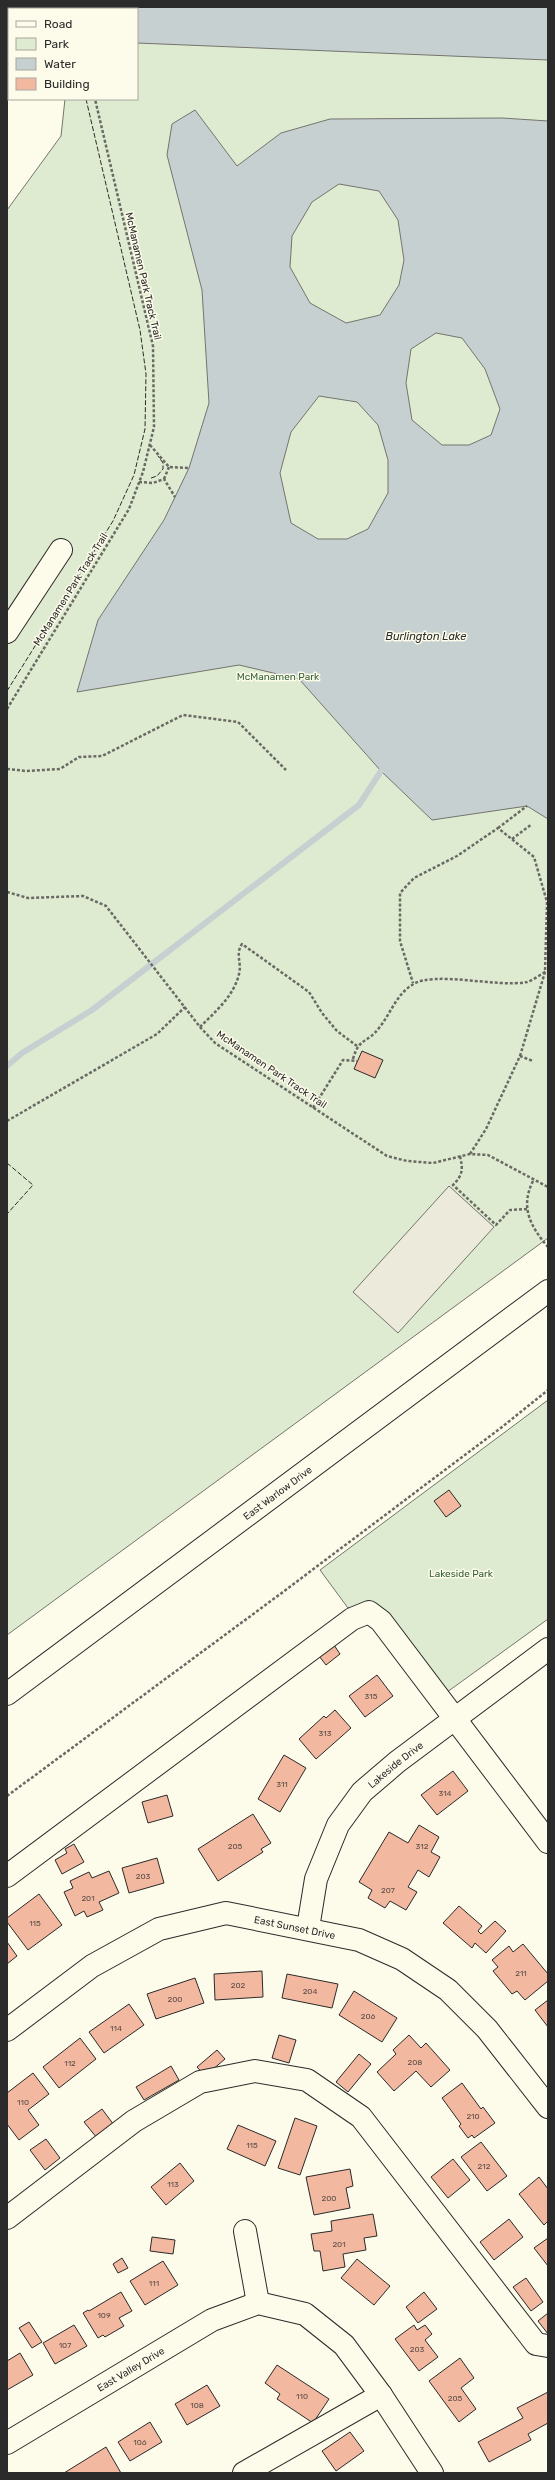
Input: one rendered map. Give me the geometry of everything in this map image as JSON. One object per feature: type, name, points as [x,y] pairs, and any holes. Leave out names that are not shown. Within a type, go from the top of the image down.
[{"type":"street","points":[[7,632],[61,550]]},
{"type":"street","name":"East Warlow Drive","points":[[7,1694],[548,1291]]},
{"type":"street","points":[[7,1876],[352,1618],[369,1612],[381,1622],[548,1842]]},
{"type":"street","name":"Lakeside Drive","points":[[308,1928],[316,1879],[338,1825],[362,1792],[397,1762],[548,1649]]},
{"type":"street","name":"East Sunset Drive","points":[[7,2030],[92,1966],[159,1929],[226,1913],[308,1928],[359,1940],[395,1956],[448,1990],[487,2029],[548,2107]]},
{"type":"street","points":[[7,2218],[134,2121],[200,2082],[255,2071],[306,2080],[361,2117],[536,2344],[548,2346]]},
{"type":"street","points":[[245,2231],[258,2303],[305,2314],[344,2346],[381,2395],[432,2473]]},
{"type":"street","name":"East Valley Drive","points":[[7,2443],[212,2320],[258,2303]]},
{"type":"street","points":[[244,2473],[381,2395]]},
{"type":"path","name":"McManamen Park Track Trail","points":[[7,709],[129,509],[139,482],[154,427],[153,346],[95,100]]},
{"type":"path","points":[[150,445],[169,467],[189,468]]},
{"type":"path","points":[[139,482],[153,483],[164,479],[169,467]]},
{"type":"path","points":[[164,479],[175,497]]},
{"type":"path","points":[[7,769],[26,771],[60,769],[79,757],[102,756],[183,715],[238,722],[286,770]]},
{"type":"path","points":[[413,983],[400,941],[400,893],[414,878],[457,856],[527,806]]},
{"type":"path","points":[[512,839],[532,824]]},
{"type":"path","points":[[470,1154],[486,1129],[520,1056],[547,971],[547,902],[534,857],[498,828]]},
{"type":"path","name":"McManamen Park Track Trail","points":[[7,892],[28,898],[83,896],[106,906],[200,1027],[215,1042],[387,1156],[407,1161],[433,1163],[470,1154],[488,1155],[533,1181],[548,1187]]},
{"type":"path","points":[[200,1027],[225,1003],[239,974],[238,950],[242,944],[309,992],[322,1013],[332,1025],[357,1046]]},
{"type":"path","points":[[353,1059],[357,1046],[379,1029],[400,995],[413,983],[438,979],[491,984],[528,982],[547,971]]},
{"type":"path","points":[[7,1121],[157,1034],[185,1007]]},
{"type":"path","points":[[520,1056],[533,1061]]},
{"type":"path","points":[[313,1108],[343,1060],[353,1059],[357,1061]]},
{"type":"path","points":[[460,1156],[462,1168],[461,1177],[453,1185],[496,1225],[510,1210],[527,1209]]},
{"type":"path","points":[[533,1181],[527,1194],[527,1209],[535,1230],[548,1247]]},
{"type":"path","points":[[7,1796],[283,1592],[496,1432],[548,1390]]},
{"type":"green space","name":"McManamen Park","points":[[7,7],[548,7],[548,1238],[7,1635],[7,210],[61,136],[65,100],[138,100],[138,8],[8,8],[7,99]]},
{"type":"green space","name":"Lakeside Park","points":[[548,1400],[548,1619],[443,1695],[367,1606],[348,1608],[320,1570]]},
{"type":"shaded area","points":[[449,1186],[494,1227],[398,1333],[353,1292]]},
{"type":"water","points":[[548,7],[548,60],[138,43],[138,8],[119,8]]},
{"type":"water","name":"Burlington Lake","points":[[195,110],[237,166],[281,133],[330,119],[502,118],[548,121],[548,819],[527,806],[432,820],[381,771],[299,679],[239,665],[77,692],[98,620],[164,520],[189,468],[209,403],[202,290],[167,155],[172,124]],"holes":[[[339,184],[379,191],[398,220],[404,260],[399,285],[380,315],[346,323],[310,303],[290,267],[292,236],[312,202]],[[436,333],[462,338],[485,369],[500,409],[491,435],[469,445],[442,445],[412,420],[406,383],[411,349]],[[319,396],[357,402],[378,425],[388,460],[388,493],[368,529],[347,539],[318,539],[291,523],[280,473],[291,432]]]},
{"type":"building","points":[[362,1051],[383,1060],[375,1078],[354,1069]]},
{"type":"building","points":[[449,1490],[461,1506],[446,1517],[434,1501]]},
{"type":"building","points":[[334,1645],[340,1654],[326,1665],[319,1656]]},
{"type":"building","points":[[377,1675],[393,1696],[365,1717],[349,1696]]},
{"type":"building","points":[[335,1710],[351,1728],[316,1759],[299,1739],[324,1716],[326,1718]]},
{"type":"building","points":[[284,1755],[306,1768],[280,1812],[258,1799]]},
{"type":"building","points":[[453,1771],[468,1791],[437,1815],[421,1795]]},
{"type":"building","points":[[167,1795],[173,1816],[148,1823],[142,1802]]},
{"type":"building","points":[[253,1814],[271,1843],[261,1849],[263,1852],[218,1881],[198,1849]]},
{"type":"building","points":[[419,1825],[439,1837],[431,1852],[440,1857],[429,1877],[418,1870],[408,1887],[417,1892],[406,1910],[390,1901],[385,1908],[368,1898],[372,1890],[359,1882],[389,1832],[408,1843]]},
{"type":"building","points":[[74,1844],[84,1862],[62,1874],[55,1860],[67,1853],[65,1849]]},
{"type":"building","points":[[157,1858],[164,1883],[129,1893],[122,1868]]},
{"type":"building","points":[[109,1871],[119,1893],[99,1902],[103,1910],[87,1917],[84,1911],[75,1916],[64,1892],[73,1888],[70,1881],[89,1872],[92,1878]]},
{"type":"building","points":[[39,1894],[62,1925],[28,1950],[7,1922],[7,1918]]},
{"type":"building","points":[[459,1906],[482,1926],[478,1931],[481,1934],[495,1921],[506,1931],[486,1953],[475,1943],[472,1948],[443,1923]]},
{"type":"building","points":[[7,1942],[17,1956],[7,1964]]},
{"type":"building","points":[[523,1944],[548,1974],[548,1981],[525,2000],[517,1991],[512,1994],[493,1971],[498,1967],[492,1960],[509,1946],[513,1952]]},
{"type":"building","points":[[262,1971],[263,1997],[215,2000],[214,1974]]},
{"type":"building","points":[[287,1974],[338,1984],[332,2008],[282,1998]]},
{"type":"building","points":[[195,1978],[204,2003],[156,2019],[147,1994]]},
{"type":"building","points":[[354,1991],[397,2018],[382,2042],[339,2015]]},
{"type":"building","points":[[548,2000],[548,2027],[535,2010]]},
{"type":"building","points":[[129,2004],[144,2025],[104,2053],[89,2032]]},
{"type":"building","points":[[279,2035],[296,2040],[289,2063],[272,2058]]},
{"type":"building","points":[[409,2035],[421,2048],[426,2043],[450,2070],[431,2087],[416,2071],[394,2091],[377,2072],[396,2054],[393,2050]]},
{"type":"building","points":[[80,2038],[96,2059],[59,2088],[43,2067]]},
{"type":"building","points":[[217,2050],[225,2059],[205,2076],[197,2067]]},
{"type":"building","points":[[359,2054],[371,2064],[348,2092],[336,2082]]},
{"type":"building","points":[[171,2066],[179,2080],[144,2100],[136,2087]]},
{"type":"building","points":[[33,2073],[49,2094],[28,2110],[39,2125],[19,2140],[7,2124],[7,2093]]},
{"type":"building","points":[[462,2083],[481,2109],[483,2107],[495,2123],[474,2138],[472,2135],[468,2138],[459,2126],[461,2124],[442,2098]]},
{"type":"building","points":[[102,2109],[114,2125],[97,2138],[84,2122]]},
{"type":"building","points":[[295,2118],[317,2126],[300,2175],[278,2168]]},
{"type":"building","points":[[238,2125],[276,2141],[265,2166],[227,2149]]},
{"type":"building","points":[[46,2139],[60,2158],[45,2170],[30,2150]]},
{"type":"building","points":[[481,2142],[507,2176],[487,2191],[461,2157]]},
{"type":"building","points":[[453,2159],[470,2180],[448,2198],[431,2177]]},
{"type":"building","points":[[180,2163],[194,2181],[166,2205],[151,2187]]},
{"type":"building","points":[[350,2169],[353,2186],[346,2188],[350,2208],[314,2215],[306,2177]]},
{"type":"building","points":[[539,2177],[548,2189],[548,2221],[544,2225],[519,2194]]},
{"type":"building","points":[[373,2214],[377,2236],[364,2238],[366,2250],[343,2254],[345,2267],[323,2271],[320,2251],[314,2251],[311,2234],[332,2231],[331,2221]]},
{"type":"building","points":[[509,2219],[523,2237],[494,2260],[480,2242]]},
{"type":"building","points":[[152,2237],[175,2240],[173,2254],[150,2251]]},
{"type":"building","points":[[548,2238],[548,2266],[534,2248]]},
{"type":"building","points":[[122,2258],[128,2268],[118,2273],[113,2264]]},
{"type":"building","points":[[357,2259],[390,2286],[374,2305],[341,2278]]},
{"type":"building","points":[[163,2261],[178,2285],[145,2305],[130,2281]]},
{"type":"building","points":[[526,2278],[543,2302],[531,2311],[513,2287]]},
{"type":"building","points":[[121,2292],[132,2311],[119,2318],[124,2326],[105,2337],[103,2335],[98,2338],[83,2313]]},
{"type":"building","points":[[424,2292],[437,2309],[418,2323],[406,2307]]},
{"type":"building","points":[[548,2313],[548,2334],[538,2321]]},
{"type":"building","points":[[29,2322],[42,2342],[32,2348],[19,2328]]},
{"type":"building","points":[[74,2325],[87,2346],[55,2364],[43,2343]]},
{"type":"building","points":[[414,2325],[417,2330],[425,2325],[432,2334],[425,2340],[438,2357],[419,2371],[395,2339]]},
{"type":"building","points":[[20,2353],[33,2375],[7,2390],[7,2361]]},
{"type":"building","points":[[460,2358],[474,2378],[461,2388],[476,2409],[459,2422],[429,2381]]},
{"type":"building","points":[[277,2365],[329,2399],[313,2423],[277,2399],[280,2394],[265,2383]]},
{"type":"building","points":[[207,2385],[220,2406],[187,2425],[175,2404]]},
{"type":"building","points":[[548,2392],[548,2423],[528,2434],[531,2440],[489,2462],[478,2442],[523,2418],[517,2408]]},
{"type":"building","points":[[150,2422],[162,2442],[130,2461],[118,2442]]},
{"type":"building","points":[[350,2432],[364,2451],[336,2471],[322,2451]]},
{"type":"building","points":[[106,2447],[121,2473],[64,2473]]},
{"type":"waterway","points":[[7,1066],[22,1053],[92,1010],[359,805],[381,771]]},
{"type":"fence","points":[[7,691],[113,521],[134,475],[145,429],[146,374],[140,330],[86,100]]},
{"type":"fence","points":[[151,478],[157,476],[163,469],[163,463],[158,456]]},
{"type":"fence","points":[[7,1163],[33,1185],[7,1214]]}]
